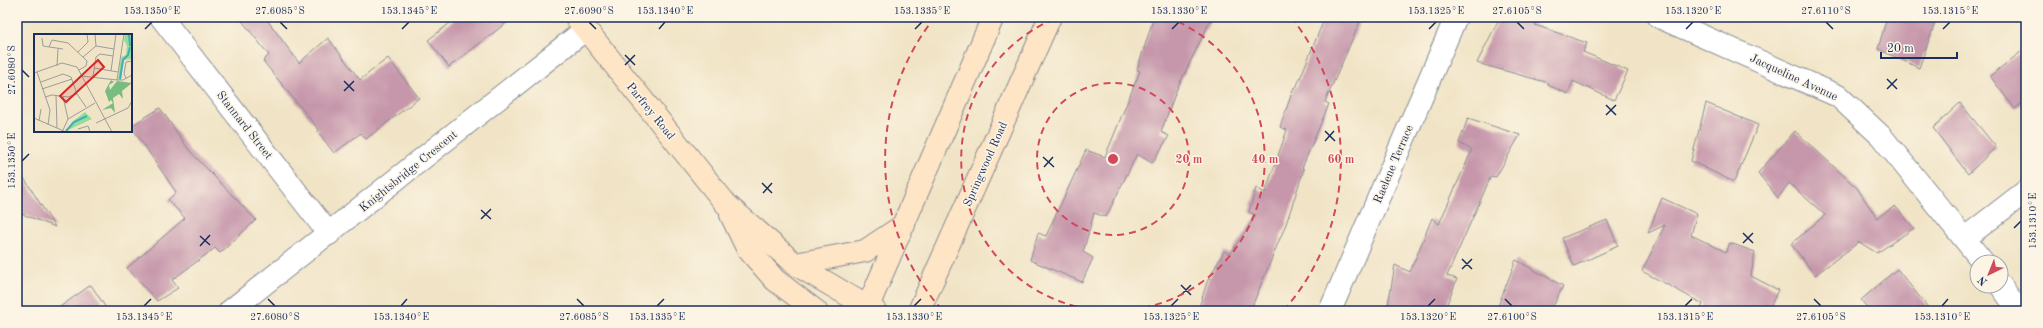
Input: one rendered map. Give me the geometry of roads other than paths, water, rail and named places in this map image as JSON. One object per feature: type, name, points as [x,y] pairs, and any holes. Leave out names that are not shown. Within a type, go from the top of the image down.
[{"type":"main road","points":[[870,310],[904,225],[993,17]]},
{"type":"main road","name":"Springwood Road","points":[[919,311],[1050,17]]},
{"type":"main road","name":"Parfrey Road","points":[[581,23],[726,204],[754,230],[795,264],[870,310]]},
{"type":"main road","name":"Parfrey Road","points":[[726,204],[747,248],[775,280],[816,311]]},
{"type":"main road","points":[[795,264],[865,251],[904,225]]},
{"type":"street","name":"Stannard Street","points":[[161,17],[329,234]]},
{"type":"street","name":"Raelene Terrace","points":[[1330,311],[1456,17]]},
{"type":"street","name":"Jacqueline Avenue","points":[[1658,17],[1838,96],[1881,136],[1977,254]]},
{"type":"street","name":"Knightsbridge Crescent","points":[[230,311],[329,234],[581,23]]},
{"type":"street","points":[[1965,238],[2026,191]]},
{"type":"street","points":[[2007,294],[2019,311]]}]
